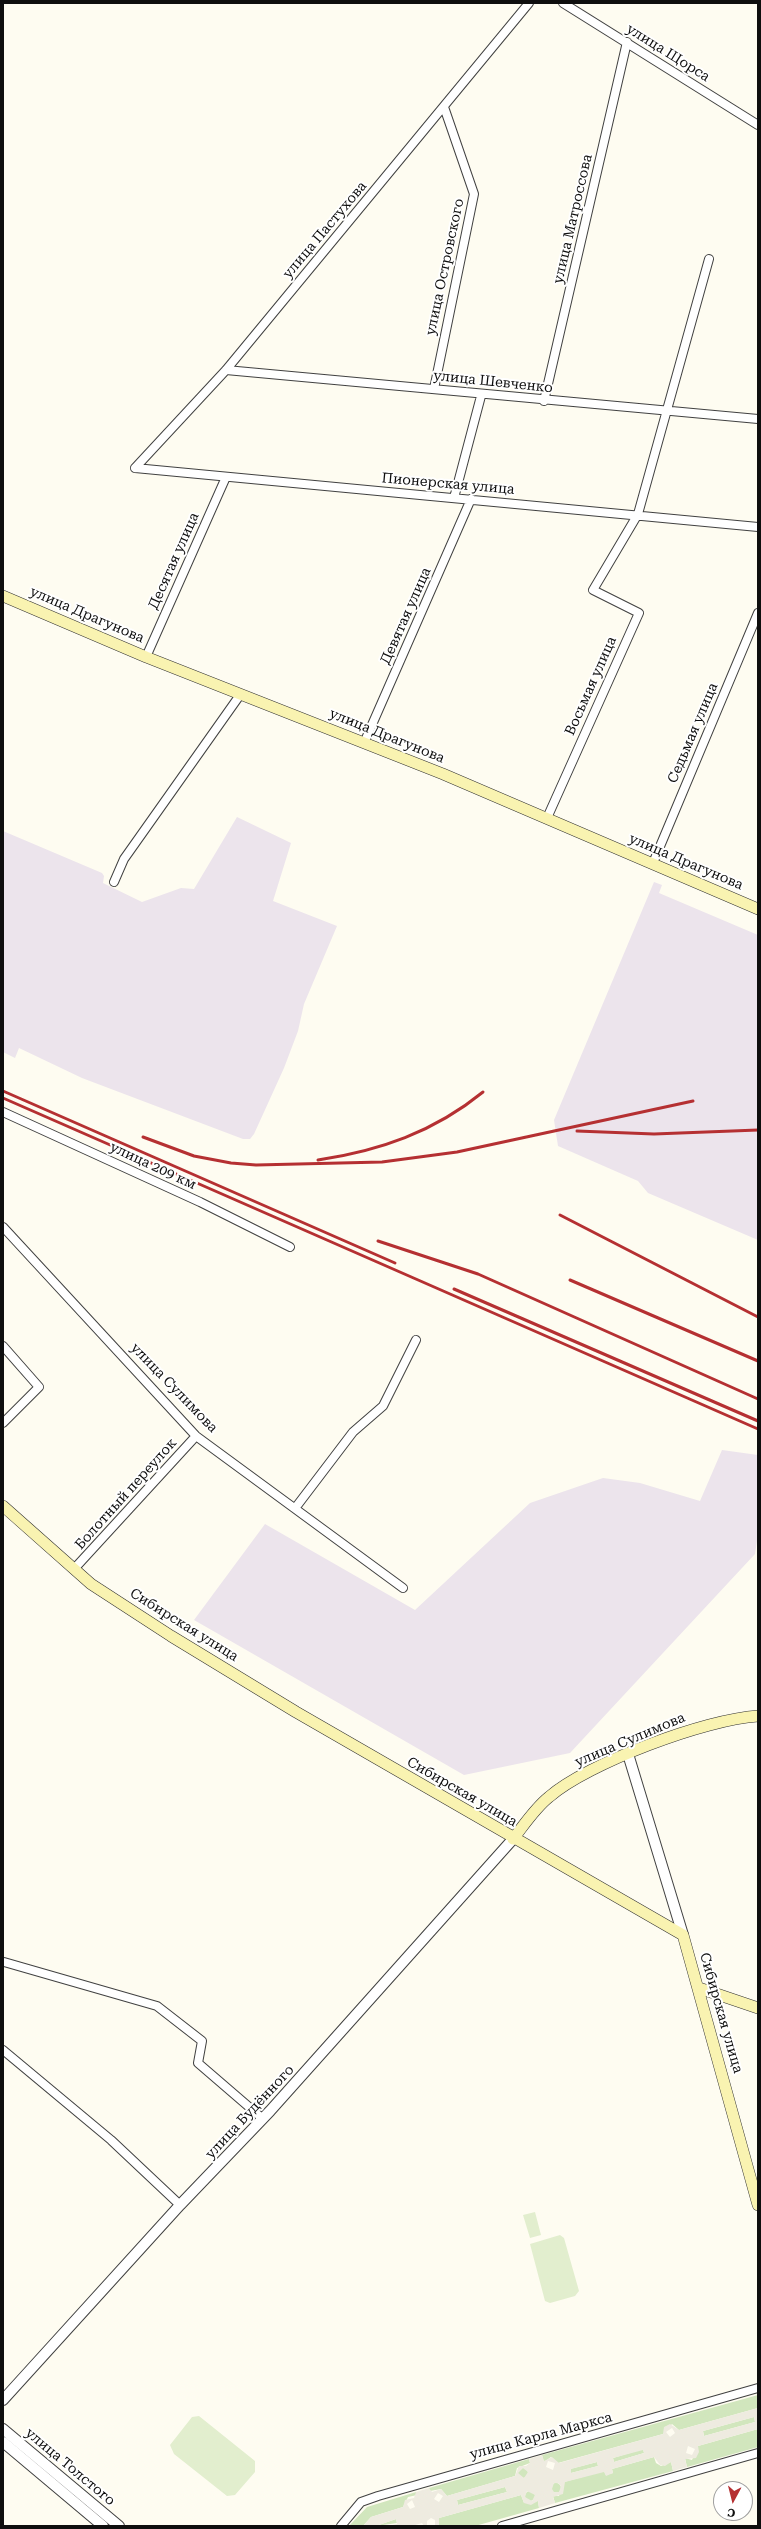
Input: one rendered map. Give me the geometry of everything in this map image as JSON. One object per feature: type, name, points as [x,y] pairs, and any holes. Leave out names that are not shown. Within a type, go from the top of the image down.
[{"type":"main road","name":"улица Драгунова","points":[[3,596],[146,657],[364,743],[547,818],[758,909]]},
{"type":"main road","name":"Сибирская улица","points":[[3,1506],[91,1584],[171,1636],[296,1712],[513,1839],[683,1935],[699,1988],[758,2205]]},
{"type":"main road","name":"улица Сулимова","points":[[513,1839],[548,1798],[564,1785],[628,1754],[714,1724],[741,1717],[758,1716]]},
{"type":"main road","points":[[699,1988],[758,2008]]},
{"type":"street","name":"улица Пастухова","points":[[135,468],[226,370],[444,107],[480,60],[529,3]]},
{"type":"street","name":"улица Щорса","points":[[563,3],[757,121]]},
{"type":"street","name":"улица Матроссова","points":[[544,400],[627,42]]},
{"type":"street","name":"улица Островского","points":[[434,389],[474,194],[444,107]]},
{"type":"street","points":[[638,514],[709,259]]},
{"type":"street","name":"улица Шевченко","points":[[226,370],[434,389],[481,396],[668,410],[758,420]]},
{"type":"street","points":[[454,498],[481,396]]},
{"type":"street","name":"Пионерская улица","points":[[135,468],[638,514],[758,527]]},
{"type":"street","name":"Десятая улица","points":[[146,657],[226,477]]},
{"type":"street","name":"Девятая улица","points":[[364,743],[471,499]]},
{"type":"street","name":"Восьмая улица","points":[[547,818],[639,612],[593,590],[638,514]]},
{"type":"street","name":"Седьмая улица","points":[[653,863],[758,613]]},
{"type":"street","points":[[114,882],[124,859],[240,695]]},
{"type":"street","name":"улица 209 км","points":[[3,1112],[200,1202],[290,1247]]},
{"type":"street","name":"улица Сулимова","points":[[3,1227],[196,1436],[296,1507],[403,1588]]},
{"type":"street","points":[[296,1507],[353,1432],[383,1406],[416,1340]]},
{"type":"street","points":[[3,1346],[39,1387],[3,1423]]},
{"type":"street","name":"Болотный переулок","points":[[74,1570],[196,1436]]},
{"type":"street","points":[[628,1754],[683,1935]]},
{"type":"street","name":"улица Будённого","points":[[3,2400],[180,2205],[263,2119],[513,1839]]},
{"type":"street","points":[[4,1962],[157,2006],[202,2040],[198,2063],[263,2119]]},
{"type":"street","points":[[3,2050],[111,2140],[180,2205]]},
{"type":"street","name":"улица Карла Маркса","points":[[341,2526],[360,2502],[378,2496],[758,2388]]},
{"type":"street","name":"улица Толстого","points":[[3,2429],[118,2526]]},
{"type":"street","name":"улица Толстого","points":[[3,2442],[103,2526]]},
{"type":"street","points":[[502,2526],[758,2453]]},
{"type":"shaded area","points":[[237,817],[291,843],[273,901],[337,926],[304,1004],[298,1031],[284,1068],[254,1134],[250,1139],[243,1139],[82,1078],[19,1048],[15,1058],[3,1052],[3,831],[102,873],[104,876],[103,883],[142,902],[181,888],[194,889]]},
{"type":"shaded area","points":[[654,882],[662,885],[659,893],[758,935],[758,1240],[648,1193],[638,1181],[558,1146],[554,1120]]},
{"type":"shaded area","points":[[722,1450],[758,1455],[758,1534],[755,1554],[570,1753],[464,1775],[194,1620],[265,1524],[415,1610],[530,1503],[603,1478],[640,1483],[700,1501]]},
{"type":"shaded area","points":[[758,2408],[758,2429],[698,2446],[699,2452],[696,2458],[685,2459],[687,2467],[673,2471],[671,2462],[665,2466],[660,2465],[654,2457],[612,2469],[613,2473],[606,2476],[604,2472],[565,2482],[563,2494],[553,2497],[555,2503],[539,2508],[538,2501],[531,2505],[524,2503],[521,2495],[439,2518],[439,2526],[435,2526],[435,2520],[431,2518],[427,2521],[427,2526],[424,2526],[422,2523],[412,2526],[388,2526],[397,2524],[396,2519],[376,2526],[363,2526],[371,2517],[403,2507],[405,2500],[414,2498],[416,2492],[429,2488],[432,2492],[441,2489],[447,2496],[515,2476],[519,2466],[526,2466],[530,2463],[529,2459],[542,2455],[544,2461],[552,2457],[559,2463],[663,2434],[664,2427],[670,2424],[679,2430]],"holes":[[[754,2417],[755,2422],[704,2436],[703,2431]],[[672,2428],[675,2433],[670,2437],[666,2432]],[[688,2446],[695,2449],[692,2455],[686,2453]],[[643,2450],[644,2453],[614,2462],[613,2458]],[[548,2461],[555,2463],[553,2470],[546,2467]],[[597,2462],[598,2466],[571,2473],[571,2469]],[[523,2468],[528,2472],[524,2478],[518,2473]],[[554,2483],[558,2483],[561,2486],[559,2492],[554,2492],[552,2489]],[[505,2487],[507,2492],[458,2505],[457,2500]],[[527,2491],[535,2495],[532,2501],[525,2497]],[[438,2493],[443,2496],[439,2502],[434,2499]],[[412,2500],[415,2507],[410,2509],[407,2504]]]},
{"type":"green space","points":[[535,2212],[541,2235],[530,2238],[523,2215]]},
{"type":"green space","points":[[560,2235],[564,2238],[579,2291],[575,2296],[550,2303],[545,2301],[530,2244]]},
{"type":"green space","points":[[758,2395],[758,2408],[679,2430],[672,2424],[663,2434],[558,2463],[551,2457],[544,2462],[542,2455]]},
{"type":"green space","points":[[199,2416],[255,2461],[255,2472],[235,2495],[227,2496],[174,2454],[170,2445],[192,2417]]},
{"type":"green space","points":[[754,2417],[755,2422],[704,2436],[703,2431]]},
{"type":"green space","points":[[758,2429],[758,2447],[687,2467],[685,2458],[692,2460],[698,2446]]},
{"type":"green space","points":[[643,2449],[644,2453],[614,2462],[613,2458]]},
{"type":"green space","points":[[654,2457],[656,2463],[661,2466],[671,2462],[673,2471],[555,2503],[553,2496],[559,2496],[564,2482],[604,2471],[606,2475],[613,2473],[612,2469]]},
{"type":"green space","points":[[529,2459],[530,2463],[517,2468],[515,2476],[447,2496],[441,2489],[430,2491],[429,2488]]},
{"type":"green space","points":[[597,2462],[598,2466],[571,2473],[570,2469]]},
{"type":"green space","points":[[521,2468],[525,2468],[527,2469],[527,2477],[521,2478],[518,2475],[518,2471]]},
{"type":"green space","points":[[554,2483],[558,2483],[560,2484],[560,2492],[554,2493],[551,2490],[551,2486]]},
{"type":"green space","points":[[505,2487],[507,2492],[458,2505],[457,2500]]},
{"type":"green space","points":[[528,2491],[532,2491],[534,2492],[534,2500],[528,2501],[525,2498],[525,2494]]},
{"type":"green space","points":[[416,2492],[417,2495],[408,2497],[403,2507],[371,2517],[363,2526],[349,2526],[367,2507]]},
{"type":"green space","points":[[521,2495],[524,2503],[538,2501],[539,2508],[475,2526],[439,2526],[439,2518]]},
{"type":"green space","points":[[396,2519],[397,2523],[376,2526]]},
{"type":"railway","points":[[3,1091],[395,1263]]},
{"type":"railway","points":[[318,1160],[363,1151],[405,1138],[445,1118],[483,1092]]},
{"type":"railway","points":[[3,1098],[758,1429]]},
{"type":"railway","points":[[143,1137],[194,1156],[231,1163],[256,1165],[382,1162],[457,1152],[693,1101]]},
{"type":"railway","points":[[577,1131],[654,1134],[758,1130]]},
{"type":"railway","points":[[560,1215],[758,1317]]},
{"type":"railway","points":[[378,1241],[478,1274],[758,1399]]},
{"type":"railway","points":[[570,1280],[758,1361]]},
{"type":"railway","points":[[454,1289],[758,1421]]}]
